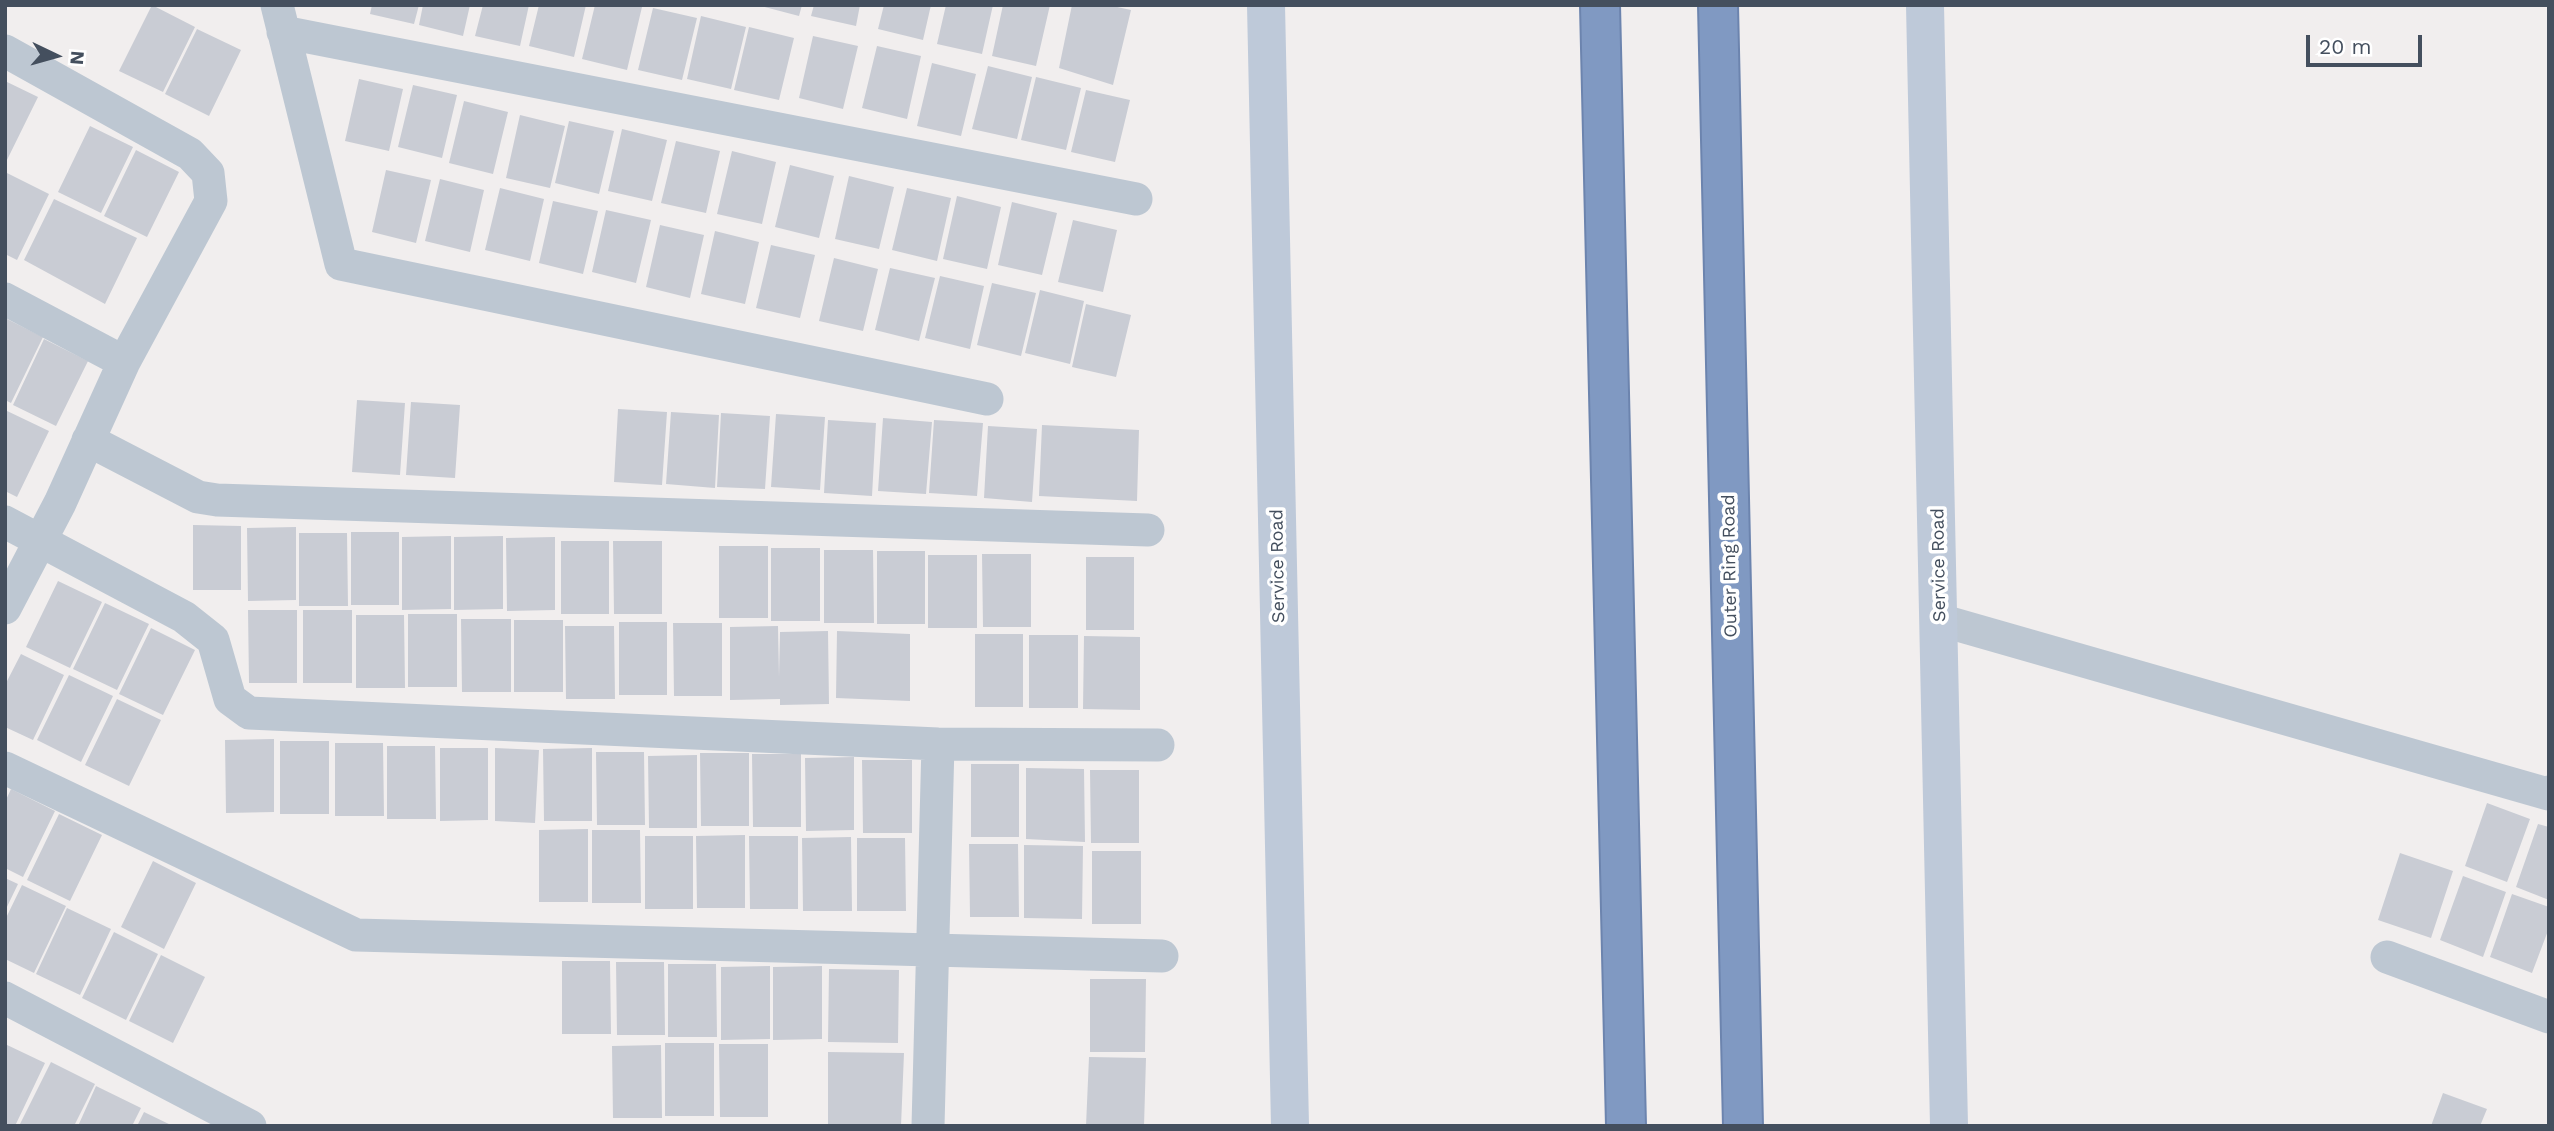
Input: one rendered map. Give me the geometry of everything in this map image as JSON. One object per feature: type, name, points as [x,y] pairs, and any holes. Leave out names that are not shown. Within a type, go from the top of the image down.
[{"type":"highway","points":[[1600,5],[1626,1126]]},
{"type":"highway","name":"Outer Ring Road","points":[[1718,5],[1743,1126]]},
{"type":"main road","name":"Service Road","points":[[1266,5],[1290,1126]]},
{"type":"main road","name":"Service Road","points":[[1925,5],[1949,1126]]},
{"type":"street","points":[[987,398],[341,264],[280,19],[1136,199]]},
{"type":"street","points":[[5,51],[190,154],[208,173],[211,201],[124,362],[41,540],[5,608]]},
{"type":"street","points":[[5,299],[124,362]]},
{"type":"street","points":[[88,440],[198,497],[217,500],[1148,530]]},
{"type":"street","points":[[5,522],[184,617],[214,640],[230,699],[248,713],[938,744],[1158,745]]},
{"type":"street","points":[[1940,620],[2548,794]]},
{"type":"street","points":[[928,1126],[938,744]]},
{"type":"street","points":[[5,768],[356,935],[1162,956]]},
{"type":"street","points":[[2387,957],[2549,1017]]},
{"type":"street","points":[[5,998],[250,1126]]},
{"type":"building","points":[[152,5],[195,27],[163,92],[119,71]]},
{"type":"building","points":[[372,5],[419,5],[414,24],[370,14]]},
{"type":"building","points":[[423,5],[470,5],[463,36],[419,25]]},
{"type":"building","points":[[483,5],[529,5],[520,46],[475,36]]},
{"type":"building","points":[[539,5],[586,5],[574,57],[529,46]]},
{"type":"building","points":[[595,5],[642,7],[627,70],[582,59]]},
{"type":"building","points":[[757,5],[802,5],[799,16]]},
{"type":"building","points":[[814,5],[860,5],[856,26],[811,16]]},
{"type":"building","points":[[884,5],[931,5],[923,40],[878,29]]},
{"type":"building","points":[[946,5],[993,5],[982,54],[937,44]]},
{"type":"building","points":[[1003,5],[1050,5],[1036,66],[992,56]]},
{"type":"building","points":[[1072,5],[1108,5],[1131,10],[1113,85],[1059,68]]},
{"type":"building","points":[[653,8],[697,18],[682,80],[638,70]]},
{"type":"building","points":[[701,16],[746,27],[731,89],[687,79]]},
{"type":"building","points":[[749,27],[794,38],[779,100],[734,90]]},
{"type":"building","points":[[197,29],[241,50],[209,116],[165,94]]},
{"type":"building","points":[[813,36],[858,46],[843,109],[799,98]]},
{"type":"building","points":[[877,46],[921,56],[907,119],[862,108]]},
{"type":"building","points":[[932,63],[976,74],[961,136],[917,126]]},
{"type":"building","points":[[988,66],[1032,77],[1017,139],[972,129]]},
{"type":"building","points":[[1036,77],[1081,88],[1066,150],[1021,140]]},
{"type":"building","points":[[359,79],[403,89],[389,151],[345,141]]},
{"type":"building","points":[[5,81],[38,97],[5,164]]},
{"type":"building","points":[[413,85],[457,95],[442,158],[398,147]]},
{"type":"building","points":[[1086,90],[1130,100],[1115,162],[1071,152]]},
{"type":"building","points":[[464,101],[508,112],[493,174],[449,163]]},
{"type":"building","points":[[520,115],[565,126],[550,188],[506,178]]},
{"type":"building","points":[[569,121],[614,131],[599,194],[555,183]]},
{"type":"building","points":[[90,126],[133,147],[101,213],[58,192]]},
{"type":"building","points":[[622,129],[667,140],[652,201],[608,191]]},
{"type":"building","points":[[676,141],[720,151],[706,213],[661,203]]},
{"type":"building","points":[[136,150],[179,172],[147,237],[104,216]]},
{"type":"building","points":[[732,151],[776,162],[762,224],[717,214]]},
{"type":"building","points":[[790,165],[834,176],[819,238],[775,227]]},
{"type":"building","points":[[386,170],[431,180],[416,243],[372,232]]},
{"type":"building","points":[[5,172],[49,194],[17,260],[5,254]]},
{"type":"building","points":[[849,176],[894,187],[879,249],[835,239]]},
{"type":"building","points":[[440,179],[484,190],[470,252],[425,241]]},
{"type":"building","points":[[500,188],[544,199],[530,261],[485,250]]},
{"type":"building","points":[[907,188],[951,198],[937,261],[892,250]]},
{"type":"building","points":[[957,196],[1001,207],[987,269],[943,259]]},
{"type":"building","points":[[54,199],[137,238],[105,304],[24,260]]},
{"type":"building","points":[[553,201],[598,211],[583,274],[539,263]]},
{"type":"building","points":[[1012,202],[1057,213],[1042,275],[998,265]]},
{"type":"building","points":[[606,210],[651,220],[636,283],[592,272]]},
{"type":"building","points":[[1073,220],[1117,230],[1103,292],[1058,282]]},
{"type":"building","points":[[660,225],[704,235],[690,298],[646,287]]},
{"type":"building","points":[[715,231],[759,242],[745,304],[701,294]]},
{"type":"building","points":[[771,245],[815,255],[800,318],[756,308]]},
{"type":"building","points":[[834,258],[878,269],[863,331],[819,321]]},
{"type":"building","points":[[890,268],[935,278],[919,341],[875,330]]},
{"type":"building","points":[[940,276],[984,286],[970,349],[925,338]]},
{"type":"building","points":[[992,283],[1036,293],[1021,356],[977,345]]},
{"type":"building","points":[[1040,290],[1084,301],[1070,364],[1025,353]]},
{"type":"building","points":[[1086,304],[1131,315],[1116,377],[1072,367]]},
{"type":"building","points":[[5,318],[43,337],[11,403],[5,400]]},
{"type":"building","points":[[44,339],[88,361],[56,426],[13,405]]},
{"type":"building","points":[[357,400],[405,403],[400,475],[352,472]]},
{"type":"building","points":[[411,402],[460,405],[455,478],[406,475]]},
{"type":"building","points":[[618,409],[667,412],[662,485],[614,482]]},
{"type":"building","points":[[5,410],[49,431],[17,497],[5,491]]},
{"type":"building","points":[[671,412],[719,415],[715,488],[666,484]]},
{"type":"building","points":[[721,413],[770,416],[765,489],[717,487]]},
{"type":"building","points":[[776,414],[825,417],[820,490],[771,487]]},
{"type":"building","points":[[883,418],[932,422],[926,494],[878,491]]},
{"type":"building","points":[[828,420],[876,423],[872,496],[824,493]]},
{"type":"building","points":[[934,420],[983,423],[977,496],[929,493]]},
{"type":"building","points":[[1042,425],[1139,430],[1137,501],[1039,496]]},
{"type":"building","points":[[988,426],[1037,429],[1032,502],[984,498]]},
{"type":"building","points":[[193,525],[241,526],[241,590],[193,590]]},
{"type":"building","points":[[296,527],[296,600],[248,601],[247,528]]},
{"type":"building","points":[[351,532],[399,532],[399,605],[351,605]]},
{"type":"building","points":[[299,533],[347,533],[348,606],[299,606]]},
{"type":"building","points":[[451,536],[451,609],[402,610],[402,537]]},
{"type":"building","points":[[503,536],[503,609],[454,610],[454,537]]},
{"type":"building","points":[[555,537],[555,610],[507,611],[506,538]]},
{"type":"building","points":[[561,541],[609,541],[609,614],[561,614]]},
{"type":"building","points":[[613,541],[662,541],[662,614],[614,614]]},
{"type":"building","points":[[719,546],[768,546],[768,618],[719,618]]},
{"type":"building","points":[[771,548],[820,548],[820,621],[771,621]]},
{"type":"building","points":[[824,550],[873,550],[874,623],[824,623]]},
{"type":"building","points":[[877,551],[925,551],[925,624],[877,624]]},
{"type":"building","points":[[982,554],[1031,554],[1031,627],[983,627]]},
{"type":"building","points":[[928,555],[977,555],[977,628],[928,628]]},
{"type":"building","points":[[1086,557],[1134,557],[1134,630],[1086,630]]},
{"type":"building","points":[[58,581],[102,602],[70,668],[26,647]]},
{"type":"building","points":[[105,603],[149,624],[117,690],[73,669]]},
{"type":"building","points":[[248,610],[297,610],[297,683],[249,683]]},
{"type":"building","points":[[303,610],[352,610],[352,683],[303,683]]},
{"type":"building","points":[[408,614],[457,614],[457,687],[408,687]]},
{"type":"building","points":[[356,615],[404,615],[405,688],[356,688]]},
{"type":"building","points":[[461,619],[511,619],[511,692],[462,692]]},
{"type":"building","points":[[514,620],[563,620],[563,692],[514,692]]},
{"type":"building","points":[[619,622],[667,622],[667,695],[619,695]]},
{"type":"building","points":[[673,623],[722,623],[722,696],[674,696]]},
{"type":"building","points":[[565,626],[614,626],[615,699],[566,699]]},
{"type":"building","points":[[778,626],[779,677],[780,632],[828,631],[829,704],[780,705],[780,699],[730,700],[730,627]]},
{"type":"building","points":[[151,628],[195,650],[163,715],[119,694]]},
{"type":"building","points":[[837,631],[910,634],[910,701],[836,698]]},
{"type":"building","points":[[975,634],[1023,634],[1023,707],[975,707]]},
{"type":"building","points":[[1029,635],[1078,635],[1078,708],[1029,708]]},
{"type":"building","points":[[1084,636],[1140,637],[1140,710],[1083,709]]},
{"type":"building","points":[[21,654],[64,675],[33,740],[5,727],[5,685]]},
{"type":"building","points":[[69,675],[113,696],[81,762],[37,740]]},
{"type":"building","points":[[117,699],[161,720],[129,786],[85,765]]},
{"type":"building","points":[[274,739],[274,812],[226,813],[225,740]]},
{"type":"building","points":[[280,741],[329,741],[329,814],[280,814]]},
{"type":"building","points":[[335,743],[383,743],[384,816],[335,816]]},
{"type":"building","points":[[387,746],[435,746],[436,819],[387,819]]},
{"type":"building","points":[[440,748],[488,748],[488,820],[440,821]]},
{"type":"building","points":[[495,748],[539,750],[535,823],[495,821]]},
{"type":"building","points":[[592,748],[592,821],[544,821],[543,749]]},
{"type":"building","points":[[596,752],[644,752],[645,825],[597,825]]},
{"type":"building","points":[[700,753],[749,753],[749,826],[701,826]]},
{"type":"building","points":[[752,754],[801,754],[801,827],[753,827]]},
{"type":"building","points":[[697,755],[697,828],[649,828],[648,756]]},
{"type":"building","points":[[854,757],[854,830],[806,831],[805,758]]},
{"type":"building","points":[[862,760],[912,760],[912,833],[863,833]]},
{"type":"building","points":[[971,764],[1019,764],[1019,837],[971,837]]},
{"type":"building","points":[[1026,768],[1084,769],[1085,842],[1026,839]]},
{"type":"building","points":[[1090,770],[1139,770],[1139,843],[1091,843]]},
{"type":"building","points":[[11,789],[55,811],[23,877],[5,868],[5,802]]},
{"type":"building","points":[[2487,803],[2530,819],[2507,882],[2465,866]]},
{"type":"building","points":[[59,814],[102,835],[70,901],[27,880]]},
{"type":"building","points":[[2538,824],[2549,827],[2549,900],[2516,887]]},
{"type":"building","points":[[588,829],[588,902],[539,902],[539,830]]},
{"type":"building","points":[[592,830],[640,830],[641,903],[592,903]]},
{"type":"building","points":[[745,835],[745,908],[697,908],[696,836]]},
{"type":"building","points":[[645,836],[693,836],[693,909],[645,909]]},
{"type":"building","points":[[749,836],[798,836],[798,909],[750,909]]},
{"type":"building","points":[[851,837],[852,911],[803,911],[802,838]]},
{"type":"building","points":[[857,838],[905,838],[906,911],[857,911]]},
{"type":"building","points":[[969,844],[1018,844],[1019,917],[970,917]]},
{"type":"building","points":[[1024,845],[1083,846],[1082,919],[1024,918]]},
{"type":"building","points":[[1092,851],[1141,851],[1141,924],[1092,924]]},
{"type":"building","points":[[2400,853],[2453,871],[2431,938],[2378,920]]},
{"type":"building","points":[[153,861],[196,883],[164,949],[121,927]]},
{"type":"building","points":[[2463,876],[2506,892],[2483,957],[2440,940]]},
{"type":"building","points":[[5,878],[18,884],[5,911]]},
{"type":"building","points":[[22,885],[66,906],[34,973],[5,959],[5,920]]},
{"type":"building","points":[[2512,894],[2549,907],[2549,928],[2532,973],[2490,957]]},
{"type":"building","points":[[67,908],[111,929],[80,995],[36,974]]},
{"type":"building","points":[[114,932],[158,954],[126,1020],[82,998]]},
{"type":"building","points":[[161,955],[205,977],[173,1043],[129,1021]]},
{"type":"building","points":[[562,961],[610,961],[611,1034],[562,1034]]},
{"type":"building","points":[[616,962],[664,962],[665,1035],[617,1035]]},
{"type":"building","points":[[668,964],[716,964],[717,1037],[668,1037]]},
{"type":"building","points":[[770,966],[770,1039],[721,1040],[721,967]]},
{"type":"building","points":[[822,966],[822,1039],[773,1040],[773,967]]},
{"type":"building","points":[[829,969],[899,970],[898,1043],[828,1042]]},
{"type":"building","points":[[1090,979],[1146,979],[1145,1052],[1090,1052]]},
{"type":"building","points":[[665,1043],[714,1043],[714,1116],[665,1116]]},
{"type":"building","points":[[5,1044],[45,1063],[15,1126],[5,1124]]},
{"type":"building","points":[[719,1044],[768,1044],[768,1117],[720,1117]]},
{"type":"building","points":[[661,1045],[662,1118],[613,1118],[612,1046]]},
{"type":"building","points":[[828,1052],[904,1053],[901,1126],[828,1125]]},
{"type":"building","points":[[1089,1057],[1146,1058],[1144,1126],[1086,1126]]},
{"type":"building","points":[[51,1062],[95,1084],[74,1126],[19,1126]]},
{"type":"building","points":[[96,1086],[141,1108],[132,1126],[78,1126]]},
{"type":"building","points":[[2443,1093],[2487,1109],[2480,1126],[2431,1126]]},
{"type":"building","points":[[144,1112],[173,1126],[137,1126]]}]
